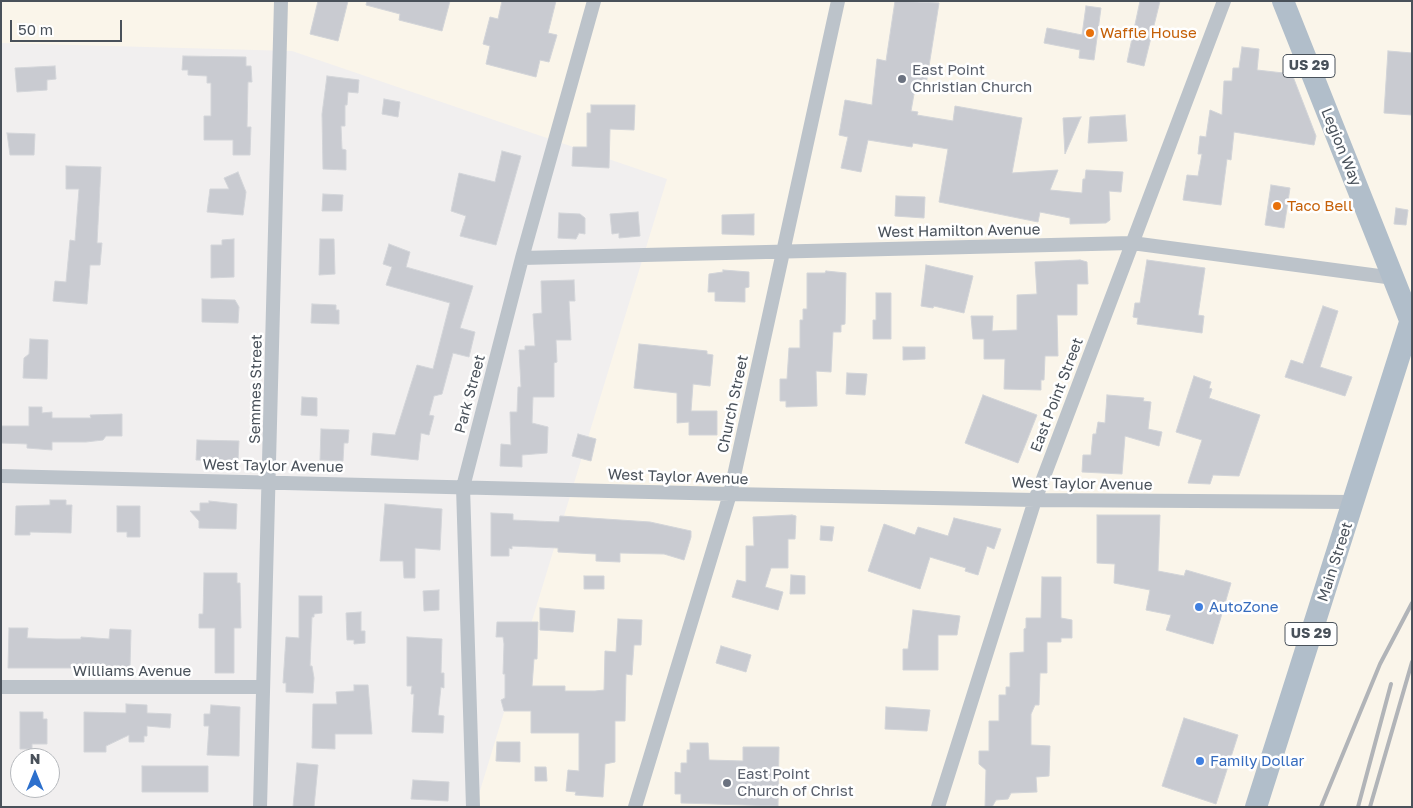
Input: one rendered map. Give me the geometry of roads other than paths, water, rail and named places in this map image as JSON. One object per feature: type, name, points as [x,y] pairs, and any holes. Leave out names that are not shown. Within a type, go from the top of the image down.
[{"type":"main road","name":"Legion Way","points":[[1283,1],[1411,318]]},
{"type":"main road","name":"Main Street","points":[[1256,807],[1411,318]]},
{"type":"street","name":"Semmes Street","points":[[260,807],[282,1]]},
{"type":"street","name":"Park Street","points":[[473,807],[462,487],[522,258],[594,1]]},
{"type":"street","name":"Church Street","points":[[635,807],[730,494],[838,1]]},
{"type":"street","name":"East Point Street","points":[[938,807],[1035,500],[1224,1]]},
{"type":"street","name":"West Hamilton Avenue","points":[[522,258],[1132,243],[1394,278]]},
{"type":"street","name":"West Taylor Avenue","points":[[1,476],[1035,500],[1354,502]]},
{"type":"street","name":"Williams Avenue","points":[[1,687],[263,687]]},
{"type":"railway","points":[[1321,807],[1380,664],[1412,603]]},
{"type":"railway","points":[[1370,807],[1412,662]]},
{"type":"railway","points":[[1358,807],[1391,684]]},
{"type":"place","name":"Waffle House","points":[[1090,33]]},
{"type":"place","name":"East Point Christian Church","points":[[902,79]]},
{"type":"place","name":"Taco Bell","points":[[1277,206]]},
{"type":"place","name":"AutoZone","points":[[1199,607]]},
{"type":"place","name":"Family Dollar","points":[[1200,761]]},
{"type":"place","name":"East Point Church of Christ","points":[[727,783]]}]
